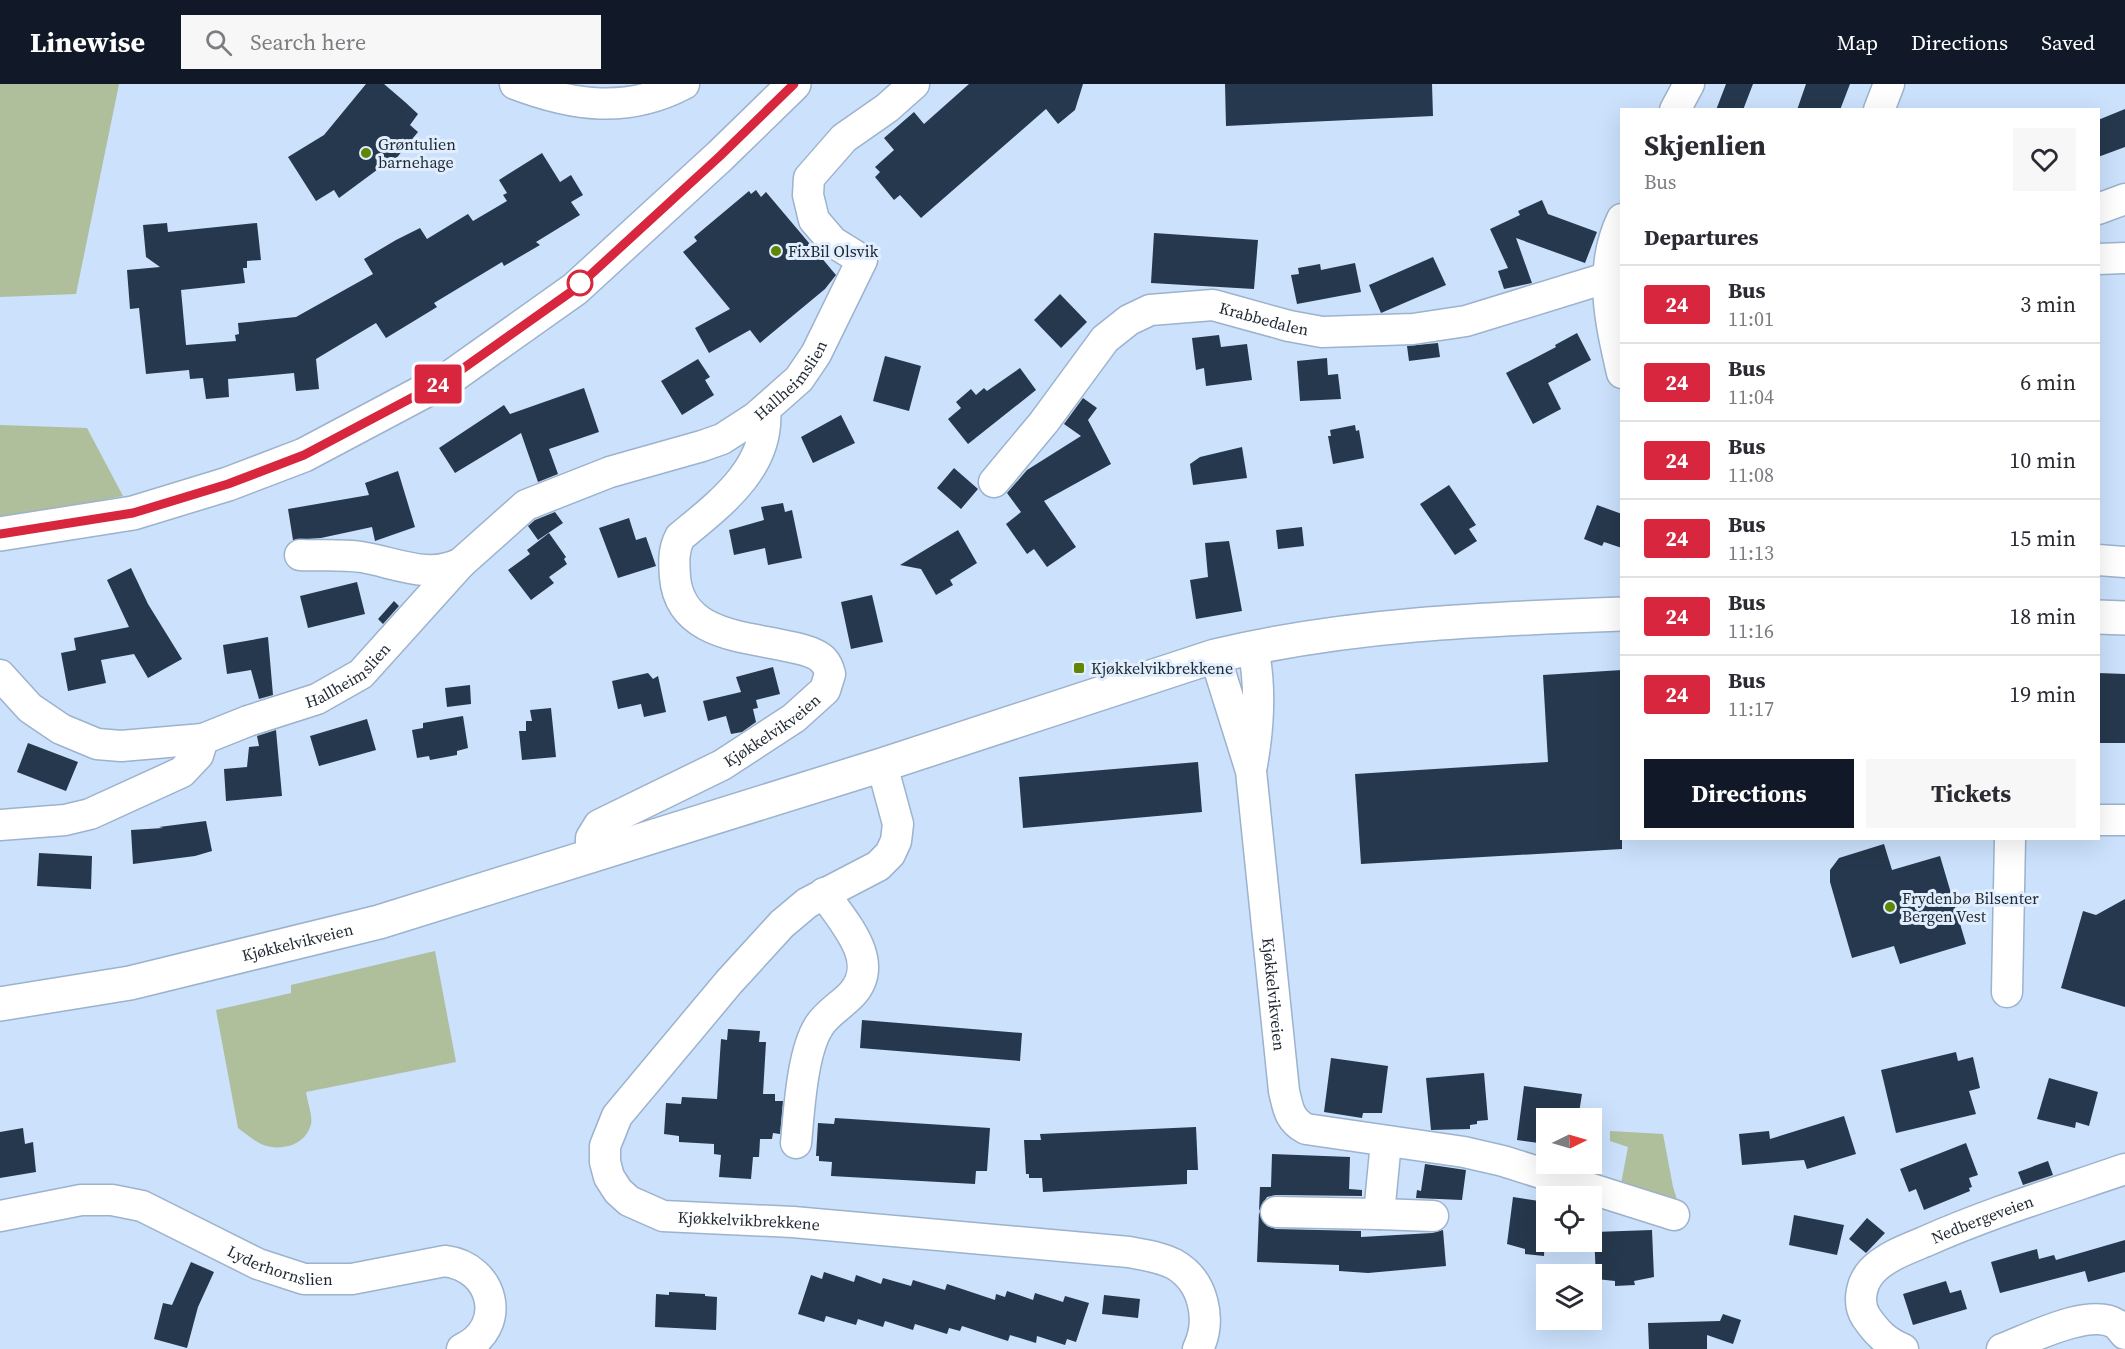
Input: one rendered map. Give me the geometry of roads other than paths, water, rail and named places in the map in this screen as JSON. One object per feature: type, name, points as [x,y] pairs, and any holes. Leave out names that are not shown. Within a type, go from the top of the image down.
[{"type":"main road","points":[[0,534],[133,513],[228,484],[304,455],[451,377],[575,289],[720,156],[794,84]]},
{"type":"main road","name":"Kjøkkelvikveien","points":[[0,1004],[130,983],[379,922],[882,765],[1215,656],[1252,647],[1378,629],[1482,620],[1620,614]]},
{"type":"main road","points":[[2100,617],[2125,618]]},
{"type":"street","points":[[515,84],[544,95],[569,100],[621,105],[647,99],[684,84]]},
{"type":"street","name":"Hallheimslien","points":[[0,675],[30,708],[61,729],[97,744],[121,746],[203,739],[317,699],[361,674],[461,564],[526,505],[610,472],[722,439],[765,410],[799,379],[816,354],[862,263],[862,260],[833,242],[814,220],[808,195],[809,178],[844,138],[887,108],[914,84]]},
{"type":"street","points":[[1676,108],[1689,84]]},
{"type":"street","points":[[1880,108],[1889,84]]},
{"type":"street","points":[[2100,208],[2125,199]]},
{"type":"street","points":[[1620,223],[1616,231],[1606,278],[1610,320],[1620,364]]},
{"type":"street","points":[[2100,259],[2125,258]]},
{"type":"street","name":"Krabbedalen","points":[[994,482],[1044,422],[1105,339],[1129,320],[1150,310],[1214,304],[1289,326],[1322,332],[1413,329],[1466,321],[1606,278]]},
{"type":"street","name":"Kjøkkelvikveien","points":[[591,857],[591,838],[599,825],[722,765],[794,718],[825,690],[830,674],[824,660],[802,650],[709,628],[687,613],[676,581],[674,554],[676,544],[680,537],[730,496],[747,472],[764,436],[765,410]]},
{"type":"street","points":[[300,555],[360,557],[405,568],[425,570],[444,570],[461,564]]},
{"type":"street","points":[[2100,560],[2125,562]]},
{"type":"street","name":"Kjøkkelvikveien","points":[[1251,771],[1258,710],[1257,668],[1252,647]]},
{"type":"street","name":"Kjøkkelvikveien","points":[[1215,656],[1251,771],[1289,1114],[1296,1124],[1305,1129],[1503,1161],[1674,1215]]},
{"type":"street","points":[[0,825],[65,820],[90,814],[182,772],[198,755],[203,739]]},
{"type":"street","name":"Kjøkkelvikbrekkene","points":[[882,765],[898,824],[897,841],[890,854],[878,866],[807,903],[782,924],[635,1090],[609,1129],[605,1162],[618,1191],[628,1201],[663,1216],[793,1222],[1129,1252],[1161,1258],[1176,1265],[1188,1275],[1204,1302],[1205,1333],[1198,1349]]},
{"type":"street","points":[[2100,819],[2125,820]]},
{"type":"street","points":[[2007,992],[2010,840]]},
{"type":"street","points":[[796,1143],[800,1098],[813,1038],[819,1024],[853,993],[862,980],[864,964],[861,950],[824,893]]},
{"type":"street","points":[[1379,1214],[1386,1142]]},
{"type":"street","name":"Nedbergeveien","points":[[1903,1349],[1888,1343],[1876,1332],[1864,1313],[1860,1299],[1872,1271],[1898,1253],[1956,1227],[2125,1169]]},
{"type":"street","name":"Lyderhornslien","points":[[0,1216],[81,1200],[112,1200],[142,1206],[258,1264],[304,1279],[352,1279],[445,1261],[456,1262],[477,1273],[487,1290],[491,1312],[483,1333],[462,1349]]},
{"type":"street","points":[[1276,1212],[1433,1216]]},
{"type":"street","points":[[2002,1349],[2082,1319],[2097,1318],[2115,1323],[2125,1334]]},
{"type":"place","name":"Grøntulien barnehage","points":[[366,153]]},
{"type":"place","name":"FixBil Olsvik","points":[[776,251]]},
{"type":"place","name":"Kjøkkelvikbrekkene","points":[[1079,668]]},
{"type":"place","name":"Frydenbø Bilsenter Bergen Vest","points":[[1890,907]]}]
